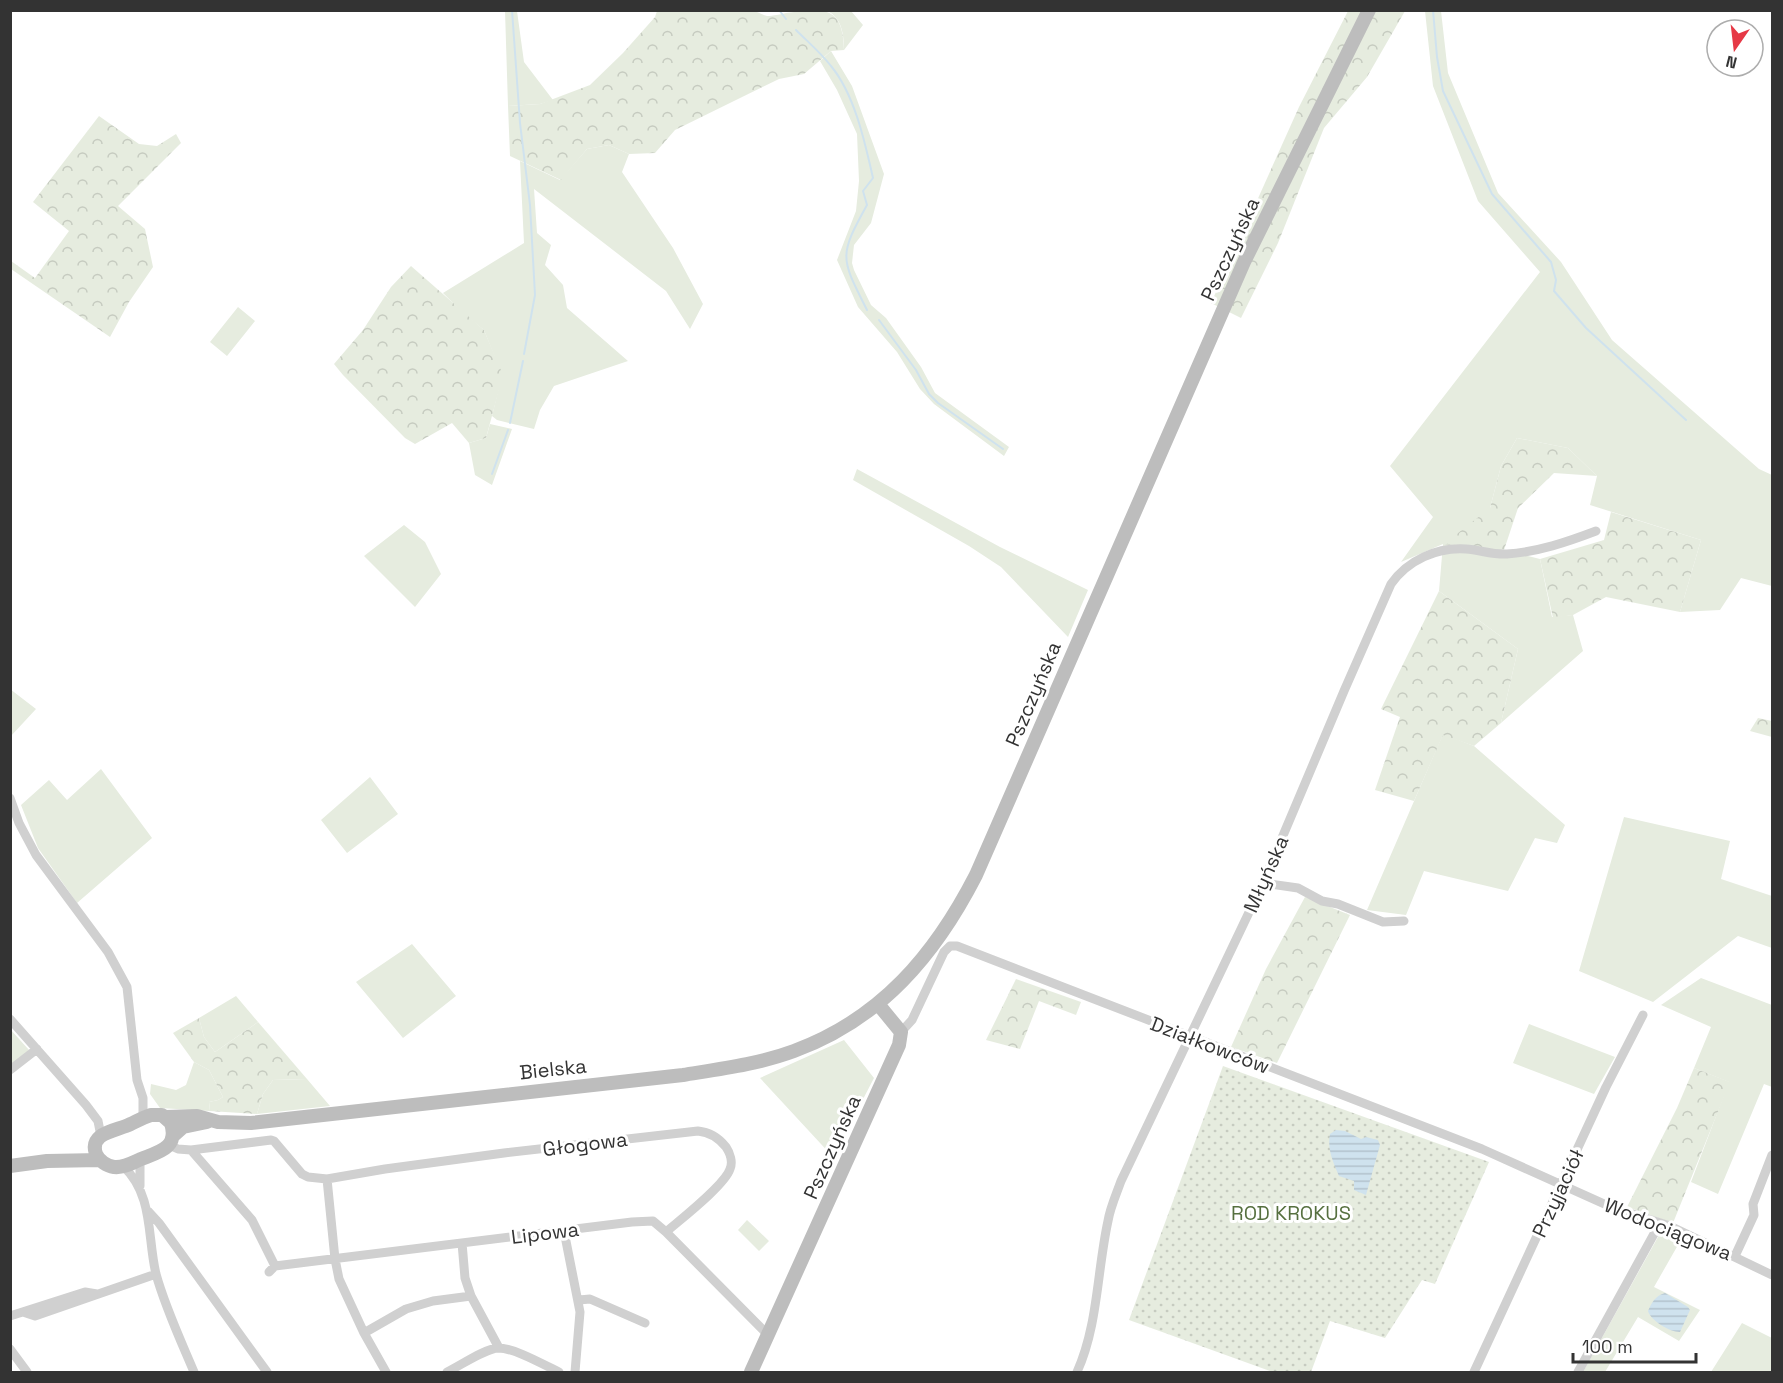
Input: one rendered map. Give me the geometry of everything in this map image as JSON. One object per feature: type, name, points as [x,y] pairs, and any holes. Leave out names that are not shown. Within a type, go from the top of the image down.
[{"type":"main road","name":"Pszczyńska","points":[[878,1004],[908,976],[934,945],[976,875],[1244,262],[1299,147],[1369,10]]},
{"type":"main road","points":[[878,1004],[901,1032]]},
{"type":"main road","name":"Bielska","points":[[123,1166],[161,1152],[183,1127],[190,1125],[218,1122],[251,1123],[336,1114],[683,1075],[758,1062],[805,1047],[833,1033],[878,1004]]},
{"type":"main road","name":"Pszczyńska","points":[[751,1372],[899,1045],[901,1032]]},
{"type":"main road","points":[[66,1160],[103,1137],[154,1116],[171,1123],[171,1140]]},
{"type":"main road","name":"Bielska","points":[[154,1116],[197,1116],[218,1122]]},
{"type":"main road","points":[[103,1137],[95,1151],[100,1160],[108,1165],[123,1166]]},
{"type":"main road","points":[[10,1166],[66,1160],[100,1160]]},
{"type":"street","name":"Młyńska","points":[[1077,1372],[1091,1327],[1108,1218],[1121,1181],[1263,884],[1391,584],[1411,563],[1444,550],[1466,549],[1506,554],[1550,547],[1596,531]]},
{"type":"street","points":[[10,798],[36,855],[108,952],[122,978],[130,1010],[137,1080],[143,1098],[154,1116]]},
{"type":"street","points":[[1263,884],[1298,888],[1322,901],[1338,904],[1383,922],[1404,921]]},
{"type":"street","name":"Działkowców","points":[[901,1032],[912,1020],[944,952],[953,946],[1011,966],[1482,1149],[1563,1184]]},
{"type":"street","name":"Przyjaciół","points":[[1474,1372],[1606,1088],[1643,1015]]},
{"type":"street","points":[[10,1019],[86,1105],[98,1122],[103,1137]]},
{"type":"street","points":[[10,1070],[37,1049]]},
{"type":"street","name":"Głogowa","points":[[191,1150],[271,1140],[302,1174],[327,1179],[386,1168],[515,1152],[688,1132],[710,1134],[729,1152],[730,1169],[723,1181],[666,1232]]},
{"type":"street","points":[[171,1140],[178,1149],[191,1150]]},
{"type":"street","name":"Lipowa","points":[[191,1150],[252,1220],[272,1269],[648,1220],[653,1221],[666,1232],[769,1336]]},
{"type":"street","points":[[1735,1256],[1754,1215],[1753,1204],[1773,1155]]},
{"type":"street","points":[[140,1160],[140,1188]]},
{"type":"street","points":[[123,1166],[140,1188],[148,1211],[156,1274],[194,1372]]},
{"type":"street","points":[[327,1179],[334,1260],[339,1279],[364,1333],[386,1372]]},
{"type":"street","name":"Wodociągowa","points":[[1563,1184],[1611,1207],[1660,1223],[1773,1275]]},
{"type":"street","points":[[148,1211],[267,1372]]},
{"type":"street","points":[[1578,1372],[1660,1223]]},
{"type":"street","points":[[564,1231],[580,1312],[575,1372]]},
{"type":"street","points":[[462,1243],[465,1278],[471,1296],[499,1348]]},
{"type":"street","points":[[10,1316],[23,1312],[35,1316],[156,1274]]},
{"type":"street","points":[[364,1333],[406,1309],[433,1301],[471,1296]]},
{"type":"street","points":[[579,1300],[590,1299],[645,1323]]},
{"type":"street","points":[[447,1372],[499,1348],[524,1356],[559,1372]]},
{"type":"street","points":[[10,1349],[27,1372]]},
{"type":"green space","points":[[505,11],[517,11],[524,62],[553,100],[540,104],[508,106]]},
{"type":"green space","points":[[657,11],[754,11],[767,16],[799,11],[821,11],[835,17],[840,25],[844,50],[831,51],[804,74],[779,79],[675,130],[655,153],[629,154],[609,145],[587,149],[561,180],[510,156],[508,106],[540,104],[590,85],[623,53],[655,17]]},
{"type":"green space","points":[[827,11],[851,11],[863,25],[844,50],[843,33],[839,22]]},
{"type":"green space","points":[[1348,11],[1405,11],[1367,77],[1324,128],[1278,243],[1241,318],[1211,303],[1299,107]]},
{"type":"green space","points":[[1425,11],[1441,11],[1448,73],[1498,193],[1561,262],[1612,340],[1759,469],[1772,475],[1772,586],[1741,578],[1720,610],[1680,612],[1701,540],[1590,505],[1597,476],[1568,448],[1517,438],[1501,466],[1490,508],[1504,550],[1540,559],[1552,617],[1573,615],[1583,651],[1501,723],[1518,649],[1439,591],[1443,544],[1401,562],[1433,517],[1390,466],[1540,272],[1478,201],[1433,86]]},
{"type":"green space","points":[[831,51],[852,86],[884,174],[871,223],[854,245],[852,263],[854,270],[871,305],[886,318],[921,367],[935,393],[1009,447],[1004,456],[934,404],[920,389],[897,352],[858,307],[837,260],[856,211],[859,181],[857,134],[837,90],[820,61]]},
{"type":"green space","points":[[99,116],[139,144],[157,146],[176,134],[181,143],[118,206],[145,229],[153,267],[129,302],[110,337],[11,269],[11,261],[35,278],[69,231],[33,202]]},
{"type":"green space","points":[[609,145],[629,154],[622,172],[673,248],[703,304],[690,329],[666,291],[534,189],[537,233],[551,245],[545,265],[563,285],[567,308],[628,361],[554,386],[540,410],[534,429],[497,420],[492,416],[502,375],[484,330],[443,293],[524,243],[520,161],[560,180],[587,149]]},
{"type":"green space","points":[[411,266],[484,330],[503,375],[486,438],[469,443],[452,423],[415,444],[405,438],[334,364],[363,330],[391,287]]},
{"type":"green space","points":[[238,307],[255,321],[227,356],[210,342]]},
{"type":"green space","points":[[490,424],[512,429],[492,485],[475,475],[469,443],[486,438]]},
{"type":"green space","points":[[1517,438],[1568,448],[1597,476],[1554,473],[1518,508],[1504,550],[1444,544],[1490,508],[1501,466]]},
{"type":"green space","points":[[857,469],[1000,547],[1088,590],[1068,637],[1001,567],[969,546],[853,480]]},
{"type":"green space","points":[[1611,512],[1701,540],[1680,612],[1606,597],[1573,615],[1553,618],[1540,559],[1604,540]]},
{"type":"green space","points":[[404,525],[425,542],[441,574],[415,607],[364,556]]},
{"type":"green space","points":[[1439,591],[1518,649],[1501,723],[1474,746],[1443,735],[1414,801],[1375,790],[1400,717],[1381,709]]},
{"type":"green space","points":[[10,689],[36,709],[11,736],[10,736]]},
{"type":"green space","points":[[1758,718],[1772,721],[1772,737],[1750,731]]},
{"type":"green space","points":[[1443,734],[1474,746],[1565,825],[1557,843],[1535,838],[1508,891],[1424,871],[1406,915],[1367,910]]},
{"type":"green space","points":[[101,769],[152,838],[77,903],[38,848],[21,805],[49,780],[67,800]]},
{"type":"green space","points":[[370,777],[398,814],[347,853],[321,820]]},
{"type":"green space","points":[[1624,817],[1730,841],[1721,879],[1772,896],[1772,948],[1738,936],[1653,1002],[1579,971]]},
{"type":"green space","points":[[1305,897],[1350,915],[1277,1063],[1231,1047],[1266,969]]},
{"type":"green space","points":[[412,944],[456,996],[403,1038],[356,982]]},
{"type":"green space","points":[[1701,978],[1772,1005],[1772,1087],[1764,1084],[1718,1194],[1691,1182],[1729,1082],[1694,1068],[1711,1027],[1661,1005]]},
{"type":"green space","points":[[1016,979],[1081,1002],[1076,1015],[1039,1001],[1020,1049],[986,1040]]},
{"type":"green space","points":[[236,996],[258,1022],[215,1052],[204,1037],[199,1018]]},
{"type":"green space","points":[[199,1018],[204,1037],[215,1052],[258,1022],[307,1079],[273,1080],[263,1094],[257,1114],[210,1111],[209,1102],[223,1097],[209,1070],[194,1062],[173,1033]]},
{"type":"green space","points":[[1529,1024],[1615,1057],[1594,1094],[1513,1063]]},
{"type":"green space","points":[[10,1029],[29,1050],[11,1065],[10,1065]]},
{"type":"green space","points":[[844,1040],[874,1078],[833,1157],[760,1078]]},
{"type":"green space","points":[[194,1062],[209,1070],[223,1097],[209,1102],[210,1111],[160,1108],[150,1094],[151,1084],[176,1090],[186,1085]]},
{"type":"green space","name":"ROD KROKUS","points":[[1223,1066],[1489,1162],[1435,1284],[1422,1280],[1385,1338],[1330,1321],[1311,1372],[1273,1372],[1129,1320]]},
{"type":"green space","points":[[1694,1068],[1730,1082],[1673,1223],[1627,1207],[1677,1108]]},
{"type":"green space","points":[[307,1079],[330,1106],[257,1114],[263,1094],[273,1080]]},
{"type":"green space","points":[[747,1220],[769,1241],[759,1251],[738,1230]]},
{"type":"green space","points":[[1663,1228],[1682,1238],[1654,1287],[1700,1310],[1679,1341],[1638,1317],[1605,1372],[1583,1372]]},
{"type":"green space","points":[[1742,1323],[1772,1338],[1772,1372],[1711,1372]]},
{"type":"water","points":[[1336,1130],[1345,1131],[1361,1139],[1366,1137],[1378,1140],[1380,1145],[1366,1195],[1354,1190],[1354,1181],[1339,1176],[1329,1145],[1330,1134]]},
{"type":"water","points":[[1665,1293],[1690,1310],[1680,1332],[1661,1325],[1648,1311],[1654,1300]]},
{"type":"waterway","points":[[512,10],[520,123],[530,205],[535,295],[524,354]]},
{"type":"waterway","points":[[779,10],[786,19]]},
{"type":"waterway","points":[[1433,10],[1443,91],[1492,194],[1551,262],[1556,280],[1554,291],[1586,328],[1686,420]]},
{"type":"waterway","points":[[796,30],[831,66],[847,91],[866,150],[873,178],[863,191],[867,205],[851,236],[846,258],[852,279],[867,310]]},
{"type":"waterway","points":[[879,320],[916,370],[929,394],[938,403],[1003,449]]},
{"type":"waterway","points":[[510,423],[523,361]]},
{"type":"waterway","points":[[492,474],[508,430]]}]
